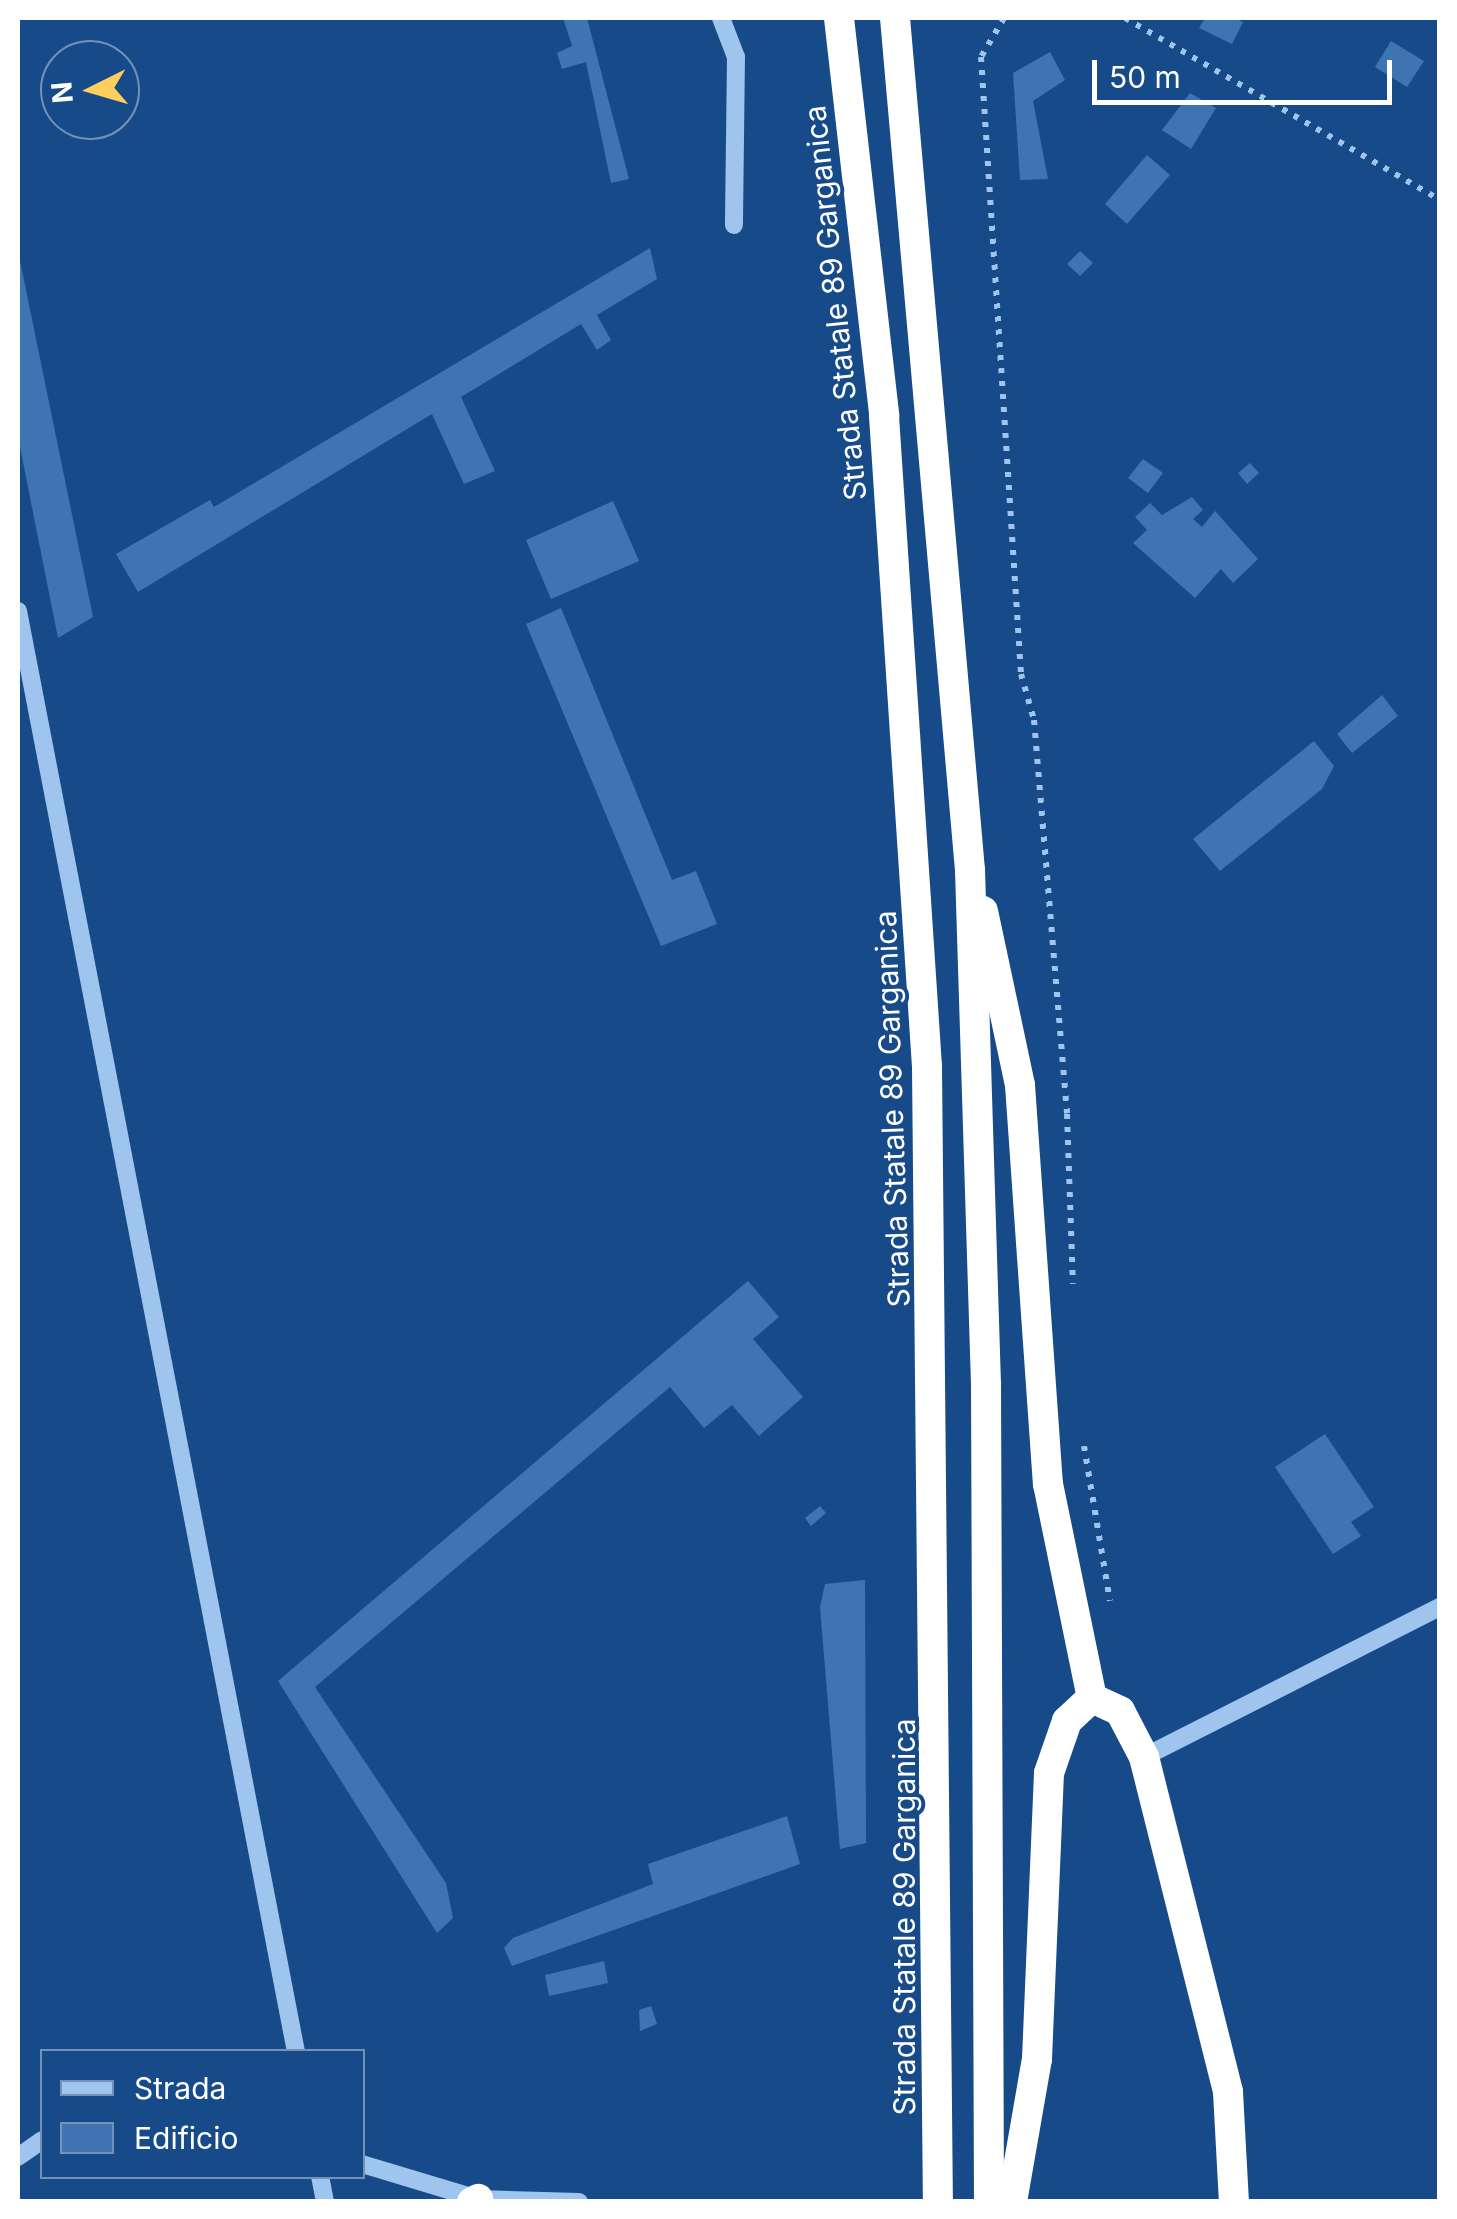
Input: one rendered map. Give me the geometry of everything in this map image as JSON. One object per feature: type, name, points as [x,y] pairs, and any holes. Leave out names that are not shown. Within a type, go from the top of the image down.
[{"type":"highway","points":[[827,18],[857,160]]},
{"type":"highway","name":"Strada Statale 89 Garganica","points":[[839,18],[857,160],[893,530],[927,1066],[938,2202]]},
{"type":"highway","points":[[894,18],[970,870],[986,1384],[989,2202]]},
{"type":"highway","points":[[970,870],[1012,1024],[1044,1447],[1092,1698]]},
{"type":"highway","points":[[1092,1698],[1120,1712],[1144,1756],[1228,2092],[1234,2202]]},
{"type":"highway","points":[[1012,2202],[1037,2059],[1048,1773],[1067,1721],[1092,1698]]},
{"type":"street","points":[[721,18],[736,56],[734,225]]},
{"type":"street","points":[[18,611],[295,2049]]},
{"type":"street","points":[[1144,1756],[1440,1607]]},
{"type":"street","points":[[18,2157],[40,2141]]},
{"type":"street","points":[[365,2165],[475,2200],[579,2202]]},
{"type":"path","points":[[1004,18],[981,57],[1021,674],[1034,720],[1067,1114],[1074,1308]]},
{"type":"path","points":[[1125,18],[1440,200]]},
{"type":"path","points":[[1080,1424],[1108,1612]]},
{"type":"building","points":[[563,18],[587,18],[629,179],[611,183],[586,62],[562,69],[557,53],[572,46]]},
{"type":"building","points":[[1205,18],[1234,18],[1243,22],[1232,44],[1199,28]]},
{"type":"building","points":[[1391,41],[1424,61],[1407,87],[1375,67]]},
{"type":"building","points":[[1050,52],[1065,80],[1033,101],[1048,179],[1020,180],[1013,73]]},
{"type":"building","points":[[1190,93],[1216,108],[1191,149],[1162,130]]},
{"type":"building","points":[[1147,155],[1170,175],[1127,224],[1105,204]]},
{"type":"building","points":[[650,248],[657,279],[597,315],[611,340],[597,350],[581,324],[461,397],[495,471],[464,484],[432,414],[138,592],[116,554],[210,500],[214,507]]},
{"type":"building","points":[[18,251],[93,617],[58,638],[18,437]]},
{"type":"building","points":[[1080,251],[1093,263],[1080,276],[1067,264]]},
{"type":"building","points":[[1143,459],[1163,473],[1148,493],[1128,478]]},
{"type":"building","points":[[1250,463],[1259,473],[1247,484],[1238,473]]},
{"type":"building","points":[[1192,497],[1203,510],[1193,519],[1202,527],[1215,511],[1258,559],[1233,583],[1221,569],[1195,598],[1133,543],[1147,530],[1135,517],[1150,503],[1162,515]]},
{"type":"building","points":[[613,501],[639,561],[551,599],[526,540]]},
{"type":"building","points":[[561,608],[672,880],[696,871],[717,924],[661,946],[526,624]]},
{"type":"building","points":[[1382,695],[1398,716],[1352,753],[1337,734]]},
{"type":"building","points":[[1314,741],[1334,766],[1322,789],[1220,871],[1193,839]]},
{"type":"building","points":[[748,1281],[779,1317],[753,1339],[803,1397],[759,1436],[732,1405],[704,1428],[670,1387],[315,1687],[446,1883],[453,1918],[437,1933],[278,1681]]},
{"type":"building","points":[[1325,1434],[1374,1507],[1351,1522],[1361,1536],[1333,1554],[1275,1467]]},
{"type":"building","points":[[820,1506],[826,1513],[811,1526],[805,1518]]},
{"type":"building","points":[[865,1580],[866,1843],[840,1849],[820,1607],[825,1584]]},
{"type":"building","points":[[787,1816],[800,1864],[512,1966],[504,1948],[513,1938],[653,1884],[648,1864]]},
{"type":"building","points":[[604,1961],[608,1983],[549,1996],[545,1975]]},
{"type":"building","points":[[651,2006],[657,2024],[640,2031],[639,2010]]}]
